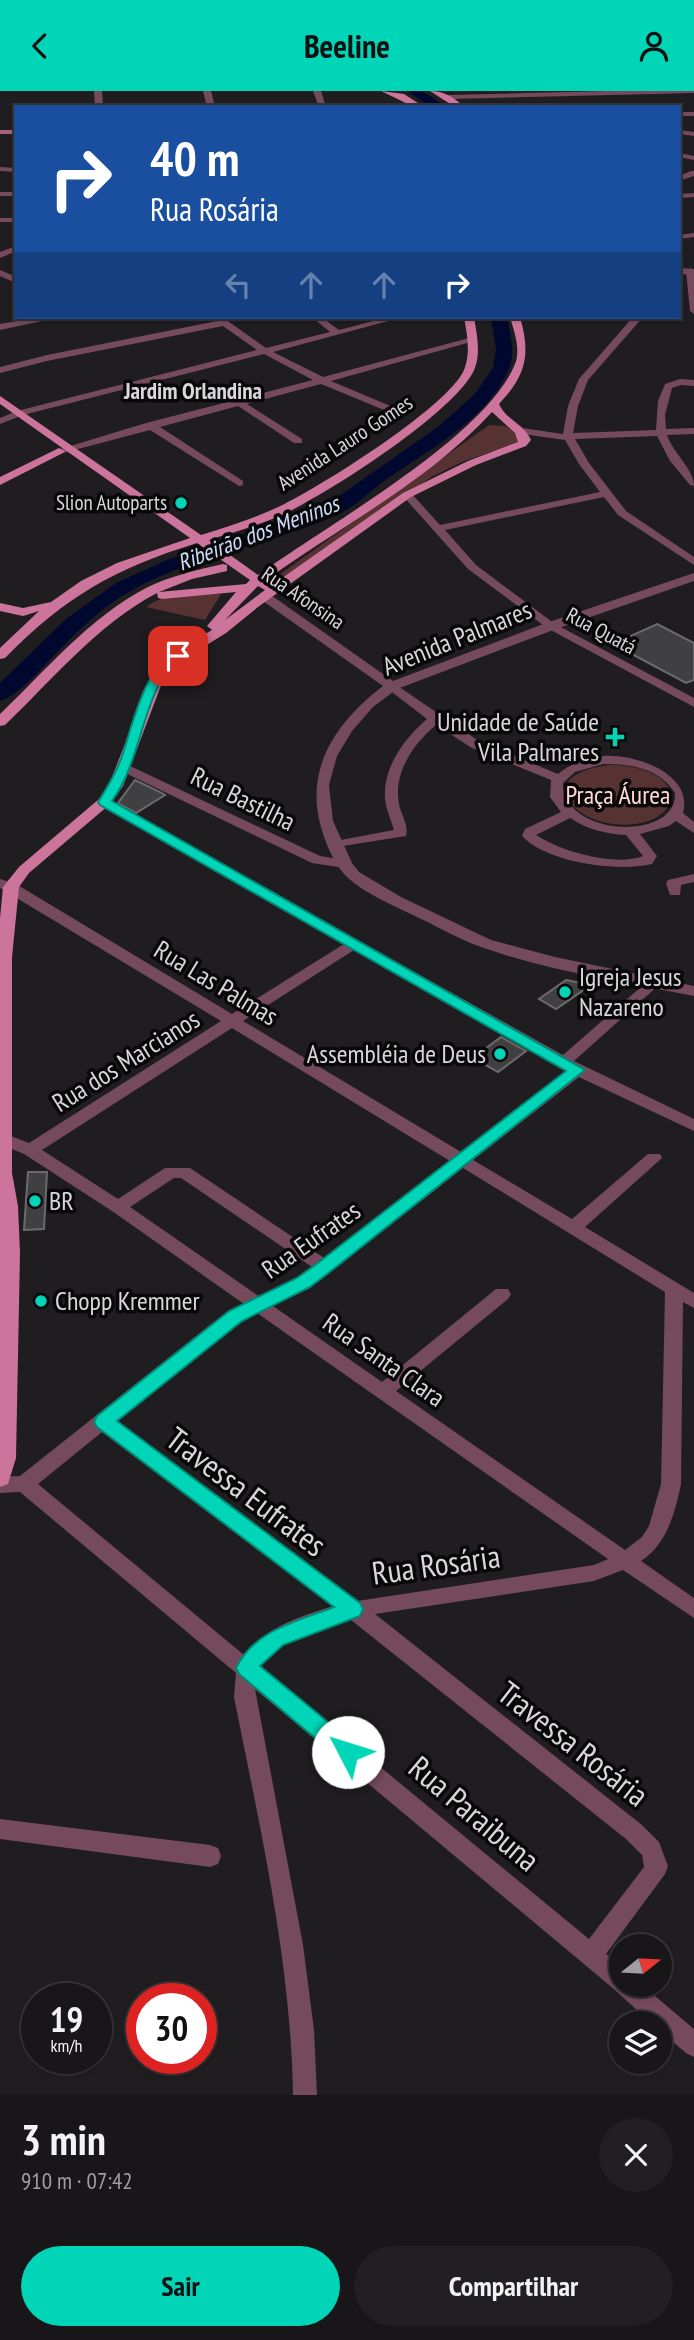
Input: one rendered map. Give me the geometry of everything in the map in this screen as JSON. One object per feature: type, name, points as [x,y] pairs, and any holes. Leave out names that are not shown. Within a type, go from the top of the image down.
[{"type":"main road","points":[[385,91],[417,105]]},
{"type":"main road","points":[[434,91],[449,97],[458,105]]},
{"type":"main road","name":"Avenida Lauro Gomes","points":[[0,655],[63,599],[113,569],[196,543],[311,495],[429,413],[455,390],[472,361],[473,340],[468,319]]},
{"type":"main road","points":[[178,656],[215,625],[253,584],[469,429],[494,405],[520,364],[521,345],[516,319]]},
{"type":"main road","name":"Rua Afonsina","points":[[0,399],[7,415],[64,449],[220,562],[268,593]]},
{"type":"main road","points":[[0,1478],[5,1458],[4,1206],[1,1176],[5,890],[24,870],[104,802],[116,786],[153,684],[168,663],[221,630],[268,593],[407,495],[472,463],[517,448],[526,440],[522,431],[498,415],[494,405]]},
{"type":"main road","points":[[469,429],[485,423],[507,423]]},
{"type":"main road","points":[[0,482],[64,449]]},
{"type":"main road","points":[[239,568],[266,566],[290,560]]},
{"type":"main road","points":[[0,722],[101,628],[133,602],[220,562]]},
{"type":"main road","name":"Rua Afonsina","points":[[220,562],[239,568],[253,584]]},
{"type":"main road","points":[[133,602],[181,591],[253,584]]},
{"type":"main road","name":"Avenida Lauro Gomes","points":[[0,609],[27,612],[63,599]]},
{"type":"main road","name":"Avenida Lauro Gomes","points":[[0,609],[15,627],[0,643]]},
{"type":"street","points":[[457,91],[466,96]]},
{"type":"street","points":[[449,97],[694,91]]},
{"type":"street","points":[[689,271],[692,313]]},
{"type":"street","points":[[0,327],[45,319]]},
{"type":"street","points":[[319,319],[336,332]]},
{"type":"street","points":[[7,415],[390,319]]},
{"type":"street","points":[[563,437],[584,379],[636,319]]},
{"type":"street","points":[[0,370],[220,320],[265,351],[321,380],[392,410]]},
{"type":"street","points":[[64,449],[473,340]]},
{"type":"street","points":[[694,383],[680,381],[668,386],[659,414],[660,432],[666,449],[694,483]]},
{"type":"street","points":[[238,402],[298,441]]},
{"type":"street","points":[[150,425],[239,483]]},
{"type":"street","points":[[522,431],[563,437],[605,494],[634,523],[694,562]]},
{"type":"street","points":[[517,448],[563,437],[694,431]]},
{"type":"street","points":[[436,529],[605,494]]},
{"type":"street","name":"Rua Quatá","points":[[407,495],[472,566],[551,626],[694,703]]},
{"type":"street","name":"Avenida Palmares","points":[[694,577],[551,626],[392,686],[368,705],[346,729],[330,756],[323,785],[326,821],[345,864],[354,875],[395,900],[485,943],[553,962],[694,991]]},
{"type":"street","name":"Rua Afonsina","points":[[268,593],[435,719],[486,750],[559,779]]},
{"type":"street","points":[[335,845],[401,833],[392,797],[396,773],[401,758],[417,734],[435,719]]},
{"type":"street","points":[[617,759],[659,770],[688,793],[676,814],[657,826],[630,831],[589,825],[568,814],[556,800],[555,793],[559,779],[576,766],[617,759]]},
{"type":"street","name":"Rua Bastilha","points":[[124,767],[310,856],[345,864]]},
{"type":"street","points":[[104,802],[571,1066],[694,1126]]},
{"type":"street","points":[[568,814],[535,829],[529,836],[557,850],[581,857],[612,862],[646,861],[650,856],[648,851],[630,831]]},
{"type":"street","points":[[676,814],[694,829]]},
{"type":"street","points":[[675,893],[673,883],[694,878]]},
{"type":"street","name":"Rua Las Palmas","points":[[5,890],[233,1022],[694,1301]]},
{"type":"street","name":"Rua dos Marcianos","points":[[30,1150],[353,944]]},
{"type":"street","name":"Rua Eufrates","points":[[24,1484],[216,1330],[236,1316],[304,1283],[463,1161],[571,1066],[654,983]]},
{"type":"street","name":"Rua Santa Clara","points":[[3,1139],[30,1150],[118,1207],[694,1609]]},
{"type":"street","points":[[573,1228],[654,1158]]},
{"type":"street","points":[[118,1207],[171,1172],[184,1172],[325,1267]]},
{"type":"street","name":"Rua Rosária","points":[[247,1668],[257,1653],[276,1639],[353,1609],[582,1575],[627,1561],[644,1549],[657,1533],[666,1513],[672,1445],[674,1289]]},
{"type":"street","points":[[383,1391],[502,1294]]},
{"type":"street","name":"Travessa Eufrates","points":[[103,1422],[353,1609]]},
{"type":"street","points":[[0,1485],[24,1484]]},
{"type":"street","name":"Rua Paraibuna","points":[[24,1484],[609,1971]]},
{"type":"street","name":"Travessa Rosária","points":[[353,1609],[651,1849],[657,1866],[652,1875],[591,1955]]},
{"type":"street","points":[[247,1668],[244,1679],[246,1697],[301,2004],[305,2095]]},
{"type":"street","points":[[0,1829],[210,1856]]},
{"type":"street","points":[[639,1997],[694,2045]]},
{"type":"green space","points":[[489,425],[504,426],[518,432],[519,443],[464,461],[433,476],[271,585],[265,585]]},
{"type":"green space","points":[[221,594],[205,620],[146,607],[172,596]]},
{"type":"green space","name":"Praça Áurea","points":[[608,765],[638,768],[664,781],[671,795],[667,808],[654,819],[623,825],[602,822],[584,814],[571,804],[565,793],[568,782],[582,772]]},
{"type":"building","points":[[657,624],[694,643],[694,680],[686,683],[613,644]]},
{"type":"building","points":[[135,780],[165,795],[136,813],[118,803]]},
{"type":"building","name":"Igreja Jesus Nazareno","points":[[566,980],[591,985],[556,1009],[539,999]]},
{"type":"building","name":"Assembléia de Deus","points":[[501,1037],[526,1051],[498,1072],[473,1058]]},
{"type":"building","name":"BR","points":[[28,1172],[47,1172],[44,1229],[24,1230]]},
{"type":"waterway","name":"Ribeirão dos Meninos","points":[[413,91],[438,105]]},
{"type":"waterway","name":"Ribeirão dos Meninos","points":[[0,694],[74,623],[123,587],[200,555],[280,530],[332,510],[446,429],[480,399],[493,384],[501,368],[504,349],[499,319]]},
{"type":"place","name":"Slion Autoparts","points":[[181,503]]},
{"type":"place","name":"Unidade de Saúde Vila Palmares","points":[[615,737]]},
{"type":"place","name":"Igreja Jesus Nazareno","points":[[565,992]]},
{"type":"place","name":"Assembléia de Deus","points":[[500,1054]]},
{"type":"place","name":"BR","points":[[35,1201]]},
{"type":"place","name":"Chopp Kremmer","points":[[41,1301]]},
{"type":"district","name":"Jardim Orlandina","points":[[193,391]]},
{"type":"route","points":[[178,656],[168,663],[153,684],[116,786],[104,802],[578,1070],[304,1283],[236,1316],[103,1422],[353,1609],[276,1639],[257,1653],[247,1668],[348,1752]]}]
